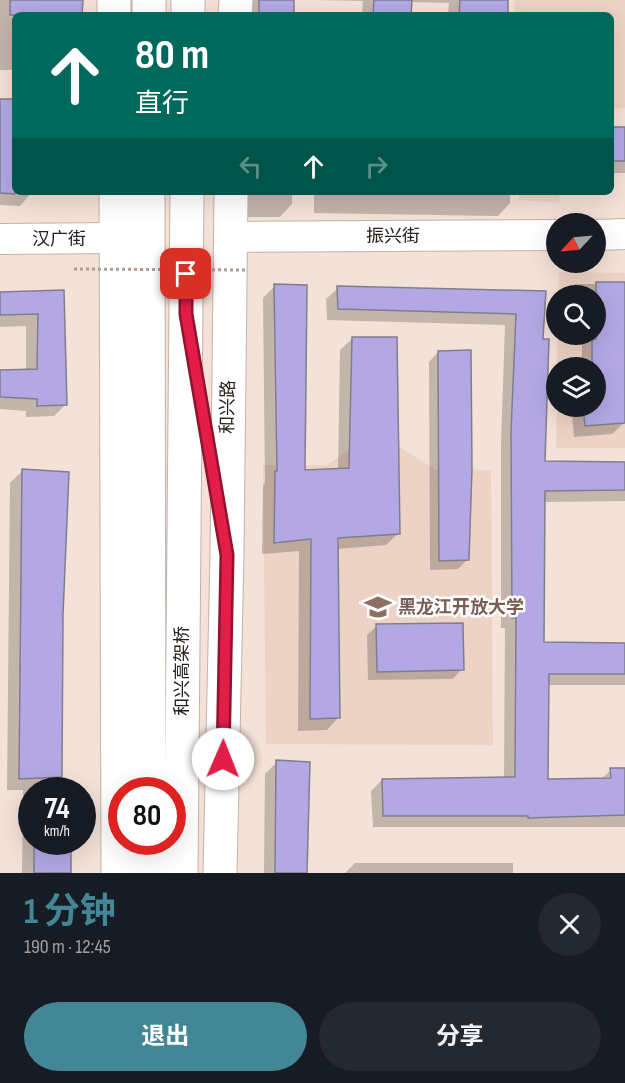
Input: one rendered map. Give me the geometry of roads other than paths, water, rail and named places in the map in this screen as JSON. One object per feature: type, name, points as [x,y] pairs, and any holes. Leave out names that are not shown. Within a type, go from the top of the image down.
[{"type":"highway","points":[[116,195],[118,873]]},
{"type":"highway","points":[[148,195],[149,506]]},
{"type":"highway","points":[[187,195],[186,314],[227,555]]},
{"type":"highway","name":"和兴路","points":[[220,873],[227,555],[231,195]]},
{"type":"highway","name":"和兴高架桥","points":[[181,873],[186,314]]},
{"type":"highway","points":[[118,329],[149,506]]},
{"type":"highway","name":"和兴高架桥","points":[[149,506],[149,777]]},
{"type":"highway","points":[[148,855],[148,873]]},
{"type":"street","points":[[606,235],[625,234]]},
{"type":"street","name":"振兴街","points":[[230,237],[546,235]]},
{"type":"street","name":"汉广街","points":[[0,239],[117,238]]},
{"type":"place","name":"黑龙江开放大学","points":[[378,607]]}]
